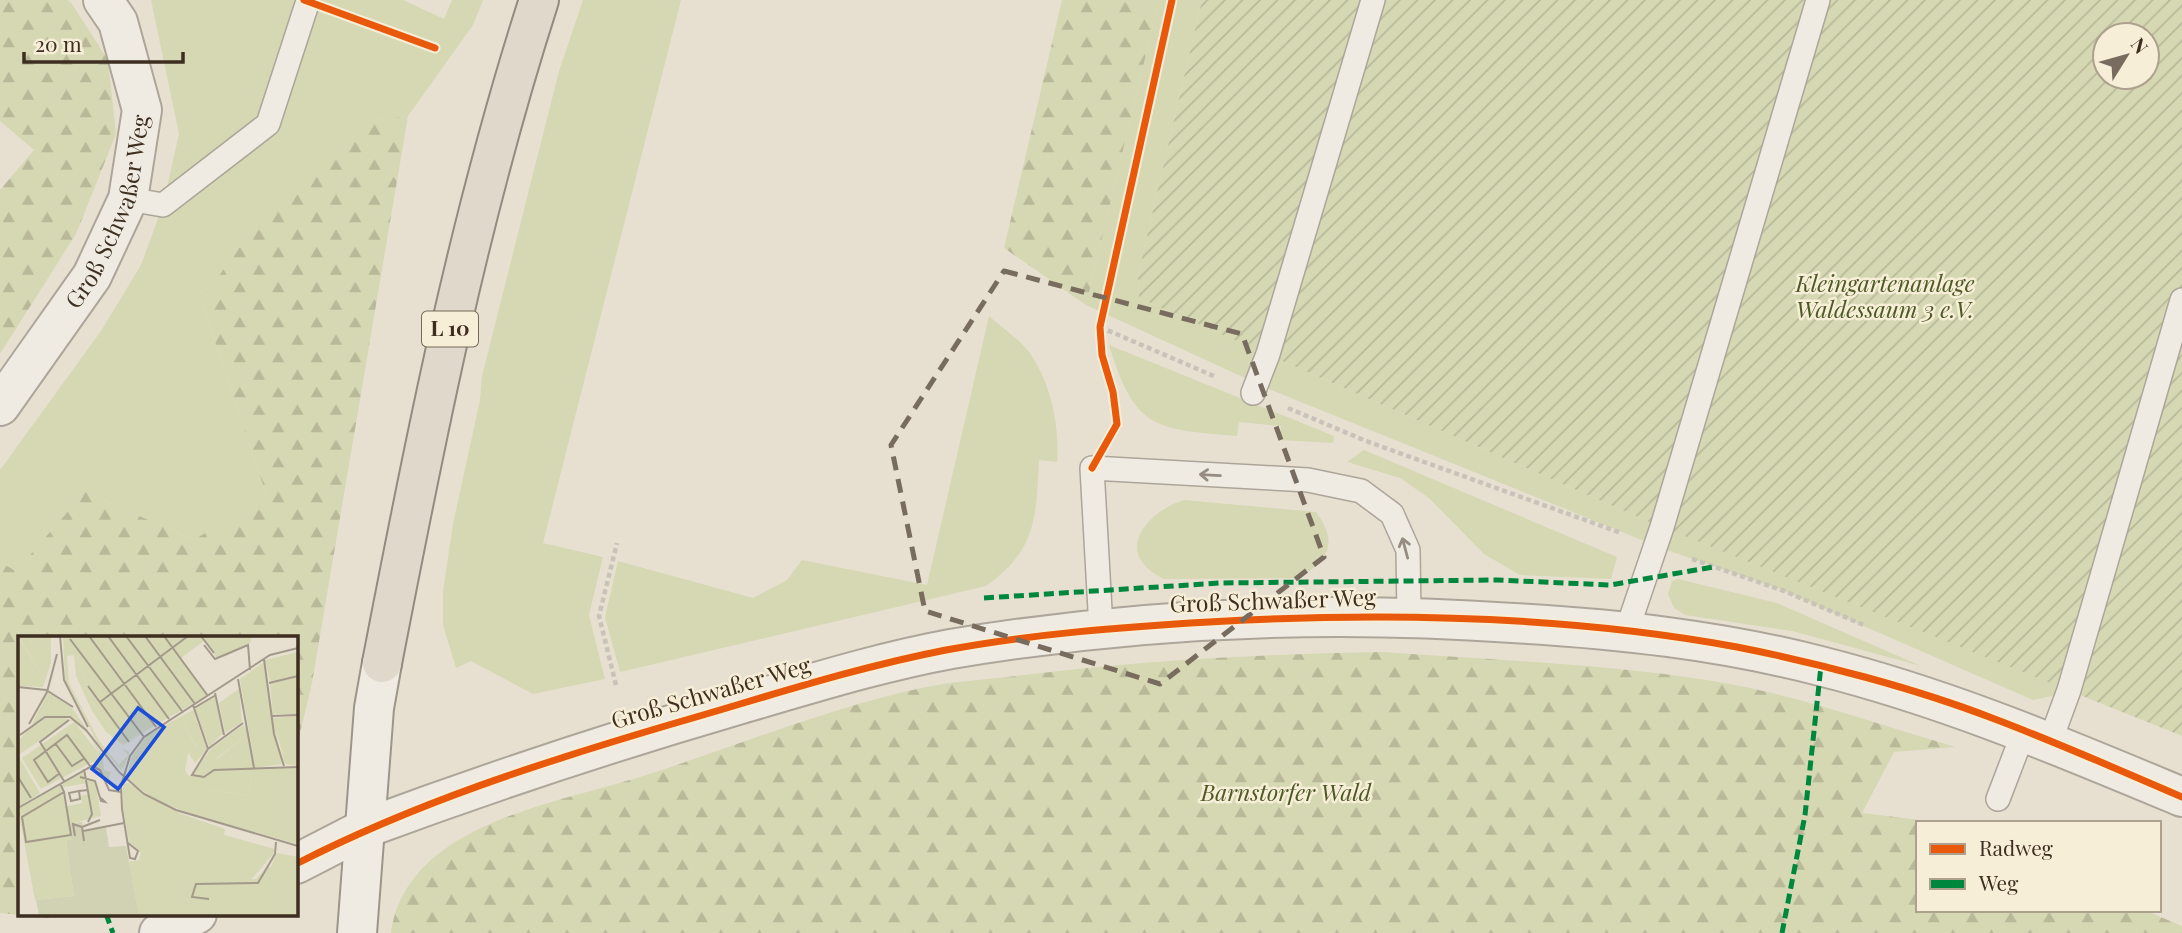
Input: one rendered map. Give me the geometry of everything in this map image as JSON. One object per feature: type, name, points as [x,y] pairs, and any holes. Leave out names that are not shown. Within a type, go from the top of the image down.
[{"type":"highway","name":"L 10","points":[[382,663],[460,281],[512,83],[539,0]]},
{"type":"street","name":"Groß Schwaßer Weg","points":[[0,406],[92,276],[128,199],[142,110],[118,22],[103,0]]},
{"type":"street","name":"Groß Schwaßer Weg","points":[[298,863],[366,828],[527,768],[857,670],[948,650],[1101,628],[1261,619],[1409,616],[1627,630],[1736,647],[1821,666],[1989,716],[2182,797]]},
{"type":"street","name":"L 10","points":[[357,933],[374,708],[382,663]]},
{"type":"street","points":[[159,933],[193,916]]},
{"type":"lane","points":[[1253,394],[1272,341],[1373,0]]},
{"type":"lane","points":[[1627,630],[1661,527],[1818,0]]},
{"type":"lane","points":[[128,199],[163,205],[268,124],[308,1]]},
{"type":"lane","points":[[1998,799],[2069,690],[2182,300]]},
{"type":"lane","points":[[1101,628],[1092,468],[1308,480],[1361,491],[1392,514],[1408,550],[1409,616]]},
{"type":"path","points":[[1100,327],[1253,394]]},
{"type":"path","points":[[616,685],[599,616],[617,543]]},
{"type":"highlighted area","points":[[1004,271],[1242,334],[1324,557],[1160,684],[925,611],[891,445]]},
{"type":"green space","points":[[0,0],[68,0],[72,4],[108,60],[116,134],[76,234],[0,354],[0,190],[34,150],[0,121]]},
{"type":"green space","points":[[151,0],[403,0],[444,19],[452,0],[483,0],[473,25],[408,116],[379,119],[201,300],[266,494],[194,540],[85,492],[16,571],[0,562],[0,470],[101,331],[141,265],[163,205],[179,134]]},
{"type":"green space","points":[[583,0],[681,0],[543,543],[603,557],[589,615],[605,679],[533,694],[471,661],[456,668],[443,625],[443,591],[453,524],[480,400],[482,376],[559,71]]},
{"type":"green space","points":[[1062,0],[1159,0],[1086,305],[1004,248]]},
{"type":"green space","points":[[1159,0],[1202,0],[1138,275],[1139,298],[1647,521],[2064,688],[2052,696],[2033,700],[1779,589],[1664,549],[1269,389],[1086,305]]},
{"type":"green space","name":"Kleingartenanlage Waldessaum 3 e.V.","points":[[1202,0],[2182,0],[2182,736],[1647,521],[1139,298],[1138,275]]},
{"type":"green space","points":[[408,116],[312,683],[298,740],[298,636],[18,636],[18,915],[0,913],[0,562],[16,571],[85,492],[194,540],[266,494],[201,300],[290,179],[379,119]]},
{"type":"green space","points":[[989,316],[1020,342],[1037,364],[1052,405],[1058,448],[1057,462],[1039,460],[1037,499],[1030,531],[1015,559],[1003,572],[986,586],[620,672],[605,617],[618,561],[753,598],[787,580],[802,560],[927,585]]},
{"type":"green space","points":[[1109,345],[1334,436],[1333,443],[1279,440],[1281,426],[1239,422],[1237,436],[1186,431],[1152,420],[1129,395]]},
{"type":"green space","points":[[1364,450],[1617,557],[1611,579],[1520,575],[1484,554],[1429,498],[1400,478],[1347,462]]},
{"type":"green space","points":[[1184,500],[1316,512],[1327,532],[1328,549],[1318,563],[1300,578],[1164,579],[1149,569],[1140,558],[1137,547],[1140,535],[1156,514]]},
{"type":"green space","points":[[1678,579],[1777,603],[1921,666],[1792,631],[1685,615],[1674,608],[1668,594],[1672,581]]},
{"type":"green space","name":"Barnstorfer Wald","points":[[1383,652],[1590,666],[1672,675],[1744,687],[1805,702],[1956,747],[1894,752],[1862,813],[1928,821],[1916,821],[1916,912],[2149,912],[2182,926],[2182,933],[391,933],[402,896],[424,867],[453,843],[489,825],[527,810],[640,777],[847,708],[930,686],[956,682],[1114,665],[1293,654]]},
{"type":"marked path","points":[[984,598],[1220,583],[1497,580],[1610,585],[1713,567]]},
{"type":"marked path","points":[[1782,933],[1805,815],[1821,666]]},
{"type":"marked path","points":[[107,916],[113,933]]},
{"type":"cycle path","points":[[304,0],[435,48]]},
{"type":"cycle path","points":[[1092,468],[1117,424],[1113,392],[1102,355],[1100,327],[1172,0]]},
{"type":"cycle path","points":[[298,863],[387,822],[480,785],[672,724],[877,666],[946,650],[1044,635],[1143,626],[1275,619],[1407,617],[1540,622],[1672,636],[1737,647],[1866,677],[1931,696],[2040,737],[2182,797]]}]
